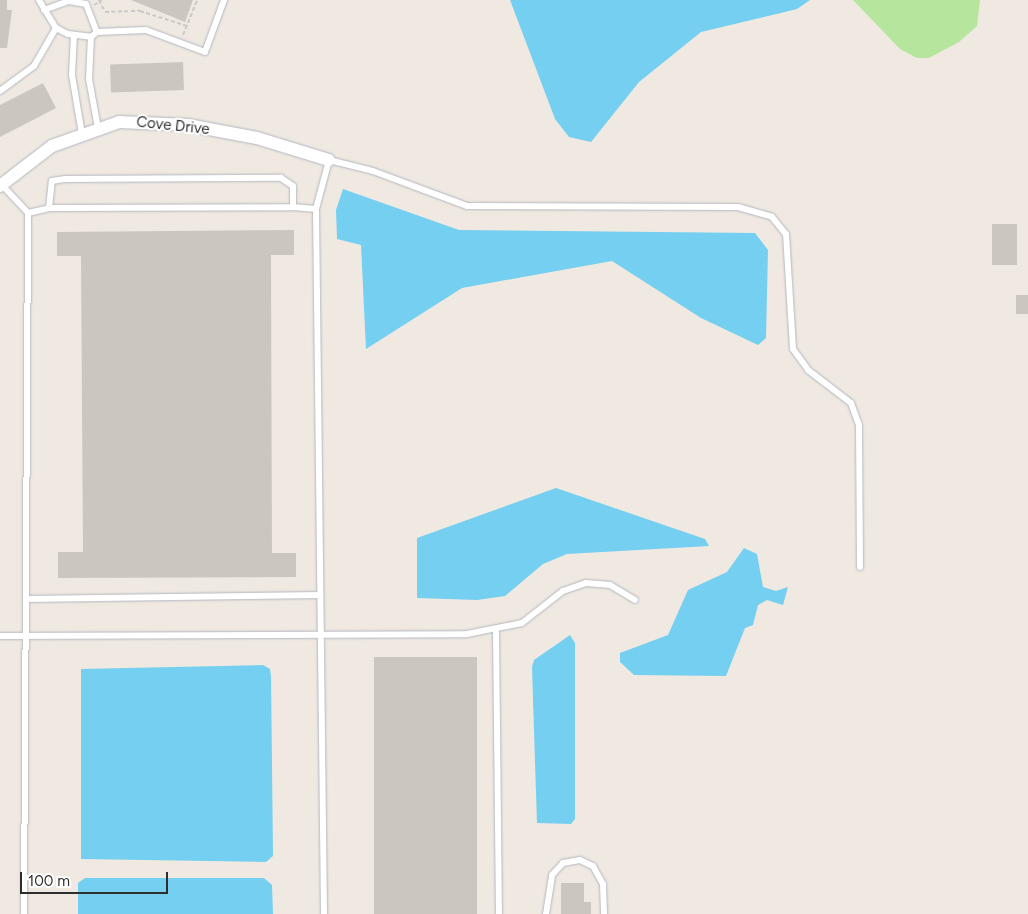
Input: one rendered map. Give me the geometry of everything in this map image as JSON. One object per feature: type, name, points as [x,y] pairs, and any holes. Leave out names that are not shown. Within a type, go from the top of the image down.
[{"type":"street","name":"Cove Drive","points":[[1,186],[52,146],[98,128],[139,121],[188,125],[257,138],[329,160]]},
{"type":"lane","points":[[38,0],[56,28],[74,35],[91,37],[97,32],[146,30],[205,52],[224,0]]},
{"type":"lane","points":[[44,10],[69,1],[86,4],[97,32]]},
{"type":"lane","points":[[0,91],[34,66],[56,28]]},
{"type":"lane","points":[[74,35],[72,75],[82,134]]},
{"type":"lane","points":[[91,37],[89,79],[98,128]]},
{"type":"lane","points":[[324,914],[318,634],[316,208],[329,160],[373,171],[467,206],[738,207],[772,216],[786,234],[793,349],[808,370],[851,403],[859,425],[860,567]]},
{"type":"lane","points":[[49,208],[52,181],[65,178],[281,178],[293,186],[293,207]]},
{"type":"lane","points":[[1,186],[28,213],[28,636],[24,914]]},
{"type":"lane","points":[[28,213],[49,208],[316,208]]},
{"type":"lane","points":[[0,636],[496,632],[522,623],[563,591],[586,583],[610,585],[635,600]]},
{"type":"lane","points":[[28,599],[318,595]]},
{"type":"lane","points":[[496,632],[500,914]]},
{"type":"lane","points":[[546,914],[552,875],[563,863],[580,860],[593,866],[603,884],[604,914]]},
{"type":"path","points":[[100,0],[105,12],[140,11],[186,26]]},
{"type":"path","points":[[180,43],[197,0]]},
{"type":"green space","points":[[853,0],[980,0],[977,26],[959,42],[929,58],[917,58],[900,49]]},
{"type":"water","points":[[510,0],[810,0],[797,9],[701,32],[639,82],[591,142],[569,137],[555,119]]},
{"type":"water","points":[[343,189],[459,230],[755,233],[768,250],[766,338],[758,345],[701,318],[612,261],[462,288],[366,349],[361,245],[337,239],[336,210]]},
{"type":"water","points":[[556,488],[705,539],[709,546],[567,554],[543,564],[505,596],[477,600],[417,598],[417,538]]},
{"type":"water","points":[[744,548],[757,554],[763,587],[776,591],[788,587],[783,605],[767,600],[758,605],[753,625],[745,628],[726,676],[634,675],[620,662],[620,653],[668,635],[688,590],[727,572]]},
{"type":"water","points":[[570,635],[575,643],[575,819],[571,824],[537,823],[532,667],[534,660]]},
{"type":"water","points":[[263,665],[270,669],[271,677],[273,856],[266,862],[81,859],[81,669]]},
{"type":"water","points":[[85,878],[264,878],[272,885],[273,914],[78,914],[78,883]]},
{"type":"building","points":[[0,0],[7,0],[7,10],[12,10],[7,48],[0,48]]},
{"type":"building","points":[[131,0],[193,0],[185,22]]},
{"type":"building","points":[[183,62],[184,90],[111,93],[110,65]]},
{"type":"building","points":[[43,83],[56,108],[0,137],[0,105]]},
{"type":"building","points":[[992,224],[1017,224],[1017,265],[992,265]]},
{"type":"building","points":[[294,230],[294,255],[271,255],[272,553],[296,553],[296,577],[58,578],[58,552],[83,552],[81,256],[57,256],[57,232]]},
{"type":"building","points":[[1016,295],[1028,295],[1028,314],[1016,314]]},
{"type":"building","points":[[374,657],[477,657],[477,914],[374,914]]},
{"type":"building","points":[[561,883],[584,883],[584,902],[591,902],[591,914],[561,914]]}]
